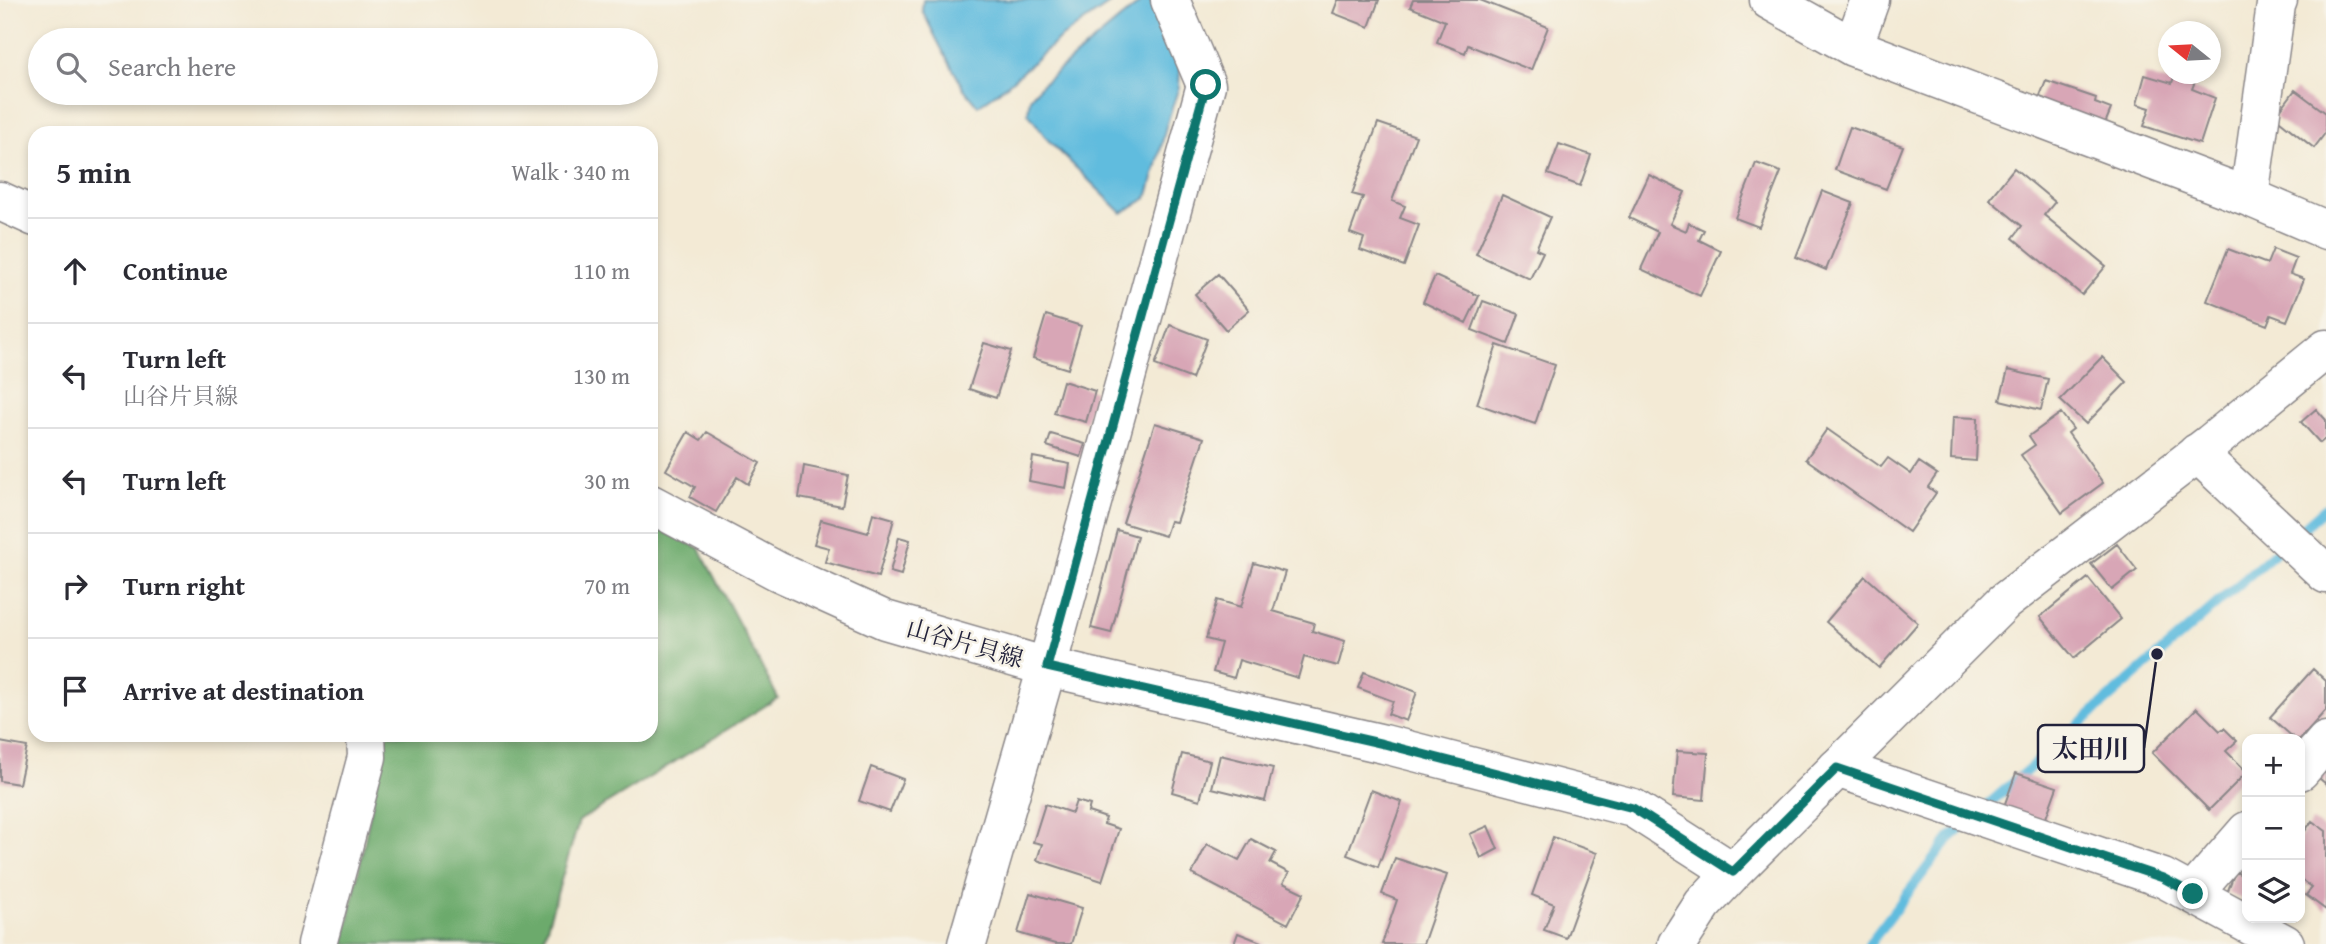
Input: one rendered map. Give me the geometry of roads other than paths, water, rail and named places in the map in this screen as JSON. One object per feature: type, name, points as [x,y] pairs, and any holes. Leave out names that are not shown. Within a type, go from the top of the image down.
[{"type":"street","points":[[967,944],[1047,667],[1206,85],[1170,0]]},
{"type":"street","points":[[1769,0],[1853,47],[2249,197],[2326,230]]},
{"type":"street","points":[[1853,47],[1870,0]]},
{"type":"street","points":[[2249,197],[2278,0]]},
{"type":"street","points":[[0,201],[28,214]]},
{"type":"street","points":[[1677,944],[1703,904],[1733,872],[2004,602],[2326,349]]},
{"type":"street","points":[[2197,453],[2326,574]]},
{"type":"street","name":"山谷片貝線","points":[[658,508],[777,571],[885,620],[1047,667],[1384,744],[1633,808],[1733,872]]},
{"type":"street","points":[[2305,765],[2326,741]]},
{"type":"street","points":[[317,944],[367,757],[366,742]]},
{"type":"street","points":[[1837,768],[2163,878],[2285,944]]},
{"type":"street","points":[[2193,894],[2242,837]]},
{"type":"water","points":[[923,0],[1115,0],[1059,39],[1007,85],[978,106],[964,89],[940,46],[922,10]]},
{"type":"water","points":[[1143,0],[1153,0],[1181,49],[1179,87],[1147,198],[1122,213],[1048,140],[1028,113],[1030,98],[1041,85]]},
{"type":"waterway","points":[[1983,809],[2326,508]]},
{"type":"waterway","points":[[1869,944],[1949,839],[1968,822]]},
{"type":"place","name":"太田川","points":[[2157,654]]}]
